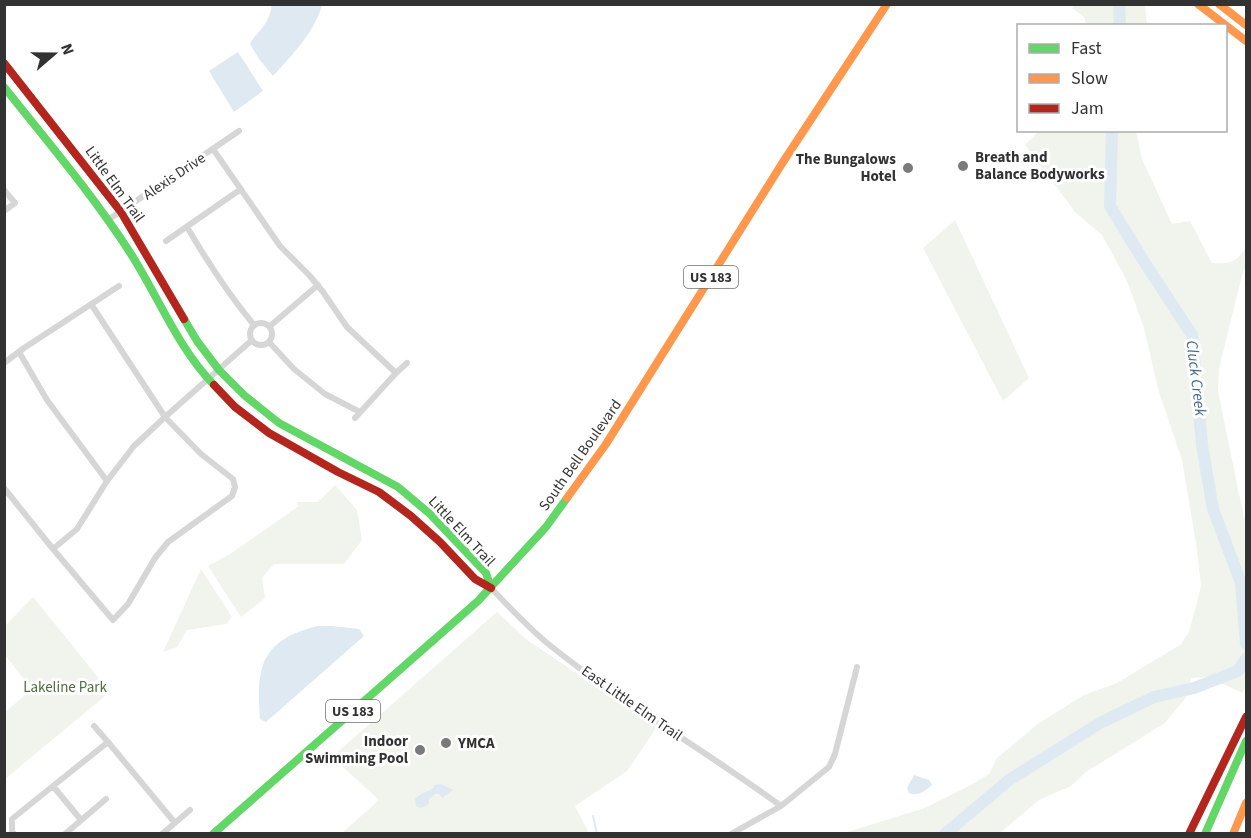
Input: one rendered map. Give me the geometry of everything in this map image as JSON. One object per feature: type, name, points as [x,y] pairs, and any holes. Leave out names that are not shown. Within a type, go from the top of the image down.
[{"type":"main road","name":"South Bell Boulevard","points":[[213,834],[491,588],[546,527],[606,444],[783,162],[887,4]]},
{"type":"main road","points":[[1219,4],[1246,25]]},
{"type":"main road","points":[[1200,5],[1224,24]]},
{"type":"main road","points":[[1227,26],[1246,41]]},
{"type":"main road","name":"Little Elm Trail","points":[[4,63],[121,212],[197,341],[219,370],[244,395],[279,423],[383,478],[406,494],[430,514],[486,573],[491,588]]},
{"type":"main road","name":"Little Elm Trail","points":[[4,87],[108,220],[132,256],[190,357],[235,407],[269,433],[379,492],[440,542],[475,579],[491,588]]},
{"type":"main road","points":[[1189,834],[1246,717]]},
{"type":"main road","points":[[1205,834],[1246,741]]},
{"type":"main road","points":[[1233,834],[1246,803]]},
{"type":"street","name":"Alexis Drive","points":[[108,220],[239,131]]},
{"type":"street","points":[[213,149],[280,246],[318,285],[347,327],[396,373]]},
{"type":"street","points":[[166,241],[241,189]]},
{"type":"street","points":[[4,190],[15,203],[4,211]]},
{"type":"street","points":[[187,226],[213,270],[254,325]]},
{"type":"street","points":[[270,326],[318,285]]},
{"type":"street","points":[[4,363],[119,286]]},
{"type":"street","points":[[4,488],[52,549],[113,620],[128,604],[155,558],[168,542],[232,496],[235,487],[233,479],[201,454],[165,417],[91,304]]},
{"type":"street","points":[[260,322],[270,326],[273,332],[269,342],[258,345],[252,340],[250,334],[254,325],[260,322]]},
{"type":"street","points":[[52,549],[77,529],[107,481],[134,446],[252,340]]},
{"type":"street","points":[[269,342],[294,369],[325,394],[360,412]]},
{"type":"street","points":[[19,352],[47,400],[107,481]]},
{"type":"street","points":[[355,418],[407,363]]},
{"type":"street","name":"East Little Elm Trail","points":[[491,588],[528,627],[549,644],[667,729],[738,774],[781,806]]},
{"type":"street","points":[[731,834],[781,806],[829,767],[836,754],[857,667]]},
{"type":"street","points":[[94,726],[175,823]]},
{"type":"street","points":[[14,834],[12,819],[108,742]]},
{"type":"street","points":[[53,786],[81,820]]},
{"type":"street","points":[[65,834],[106,799]]},
{"type":"street","points":[[162,834],[190,810]]},
{"type":"green space","points":[[1074,5],[1145,5],[1147,24],[1086,24],[1084,17],[1072,8]]},
{"type":"green space","points":[[1038,132],[1136,132],[1142,159],[1172,224],[1190,221],[1212,263],[1224,263],[1236,259],[1246,246],[1246,267],[1242,275],[1219,369],[1218,391],[1246,520],[1246,686],[1242,693],[1208,677],[1191,678],[1188,695],[1165,723],[1086,772],[1071,786],[1039,800],[1000,833],[844,833],[925,808],[973,784],[989,774],[997,758],[1039,723],[1084,695],[1117,683],[1180,645],[1189,632],[1201,586],[1196,543],[1182,460],[1158,389],[1144,328],[1127,281],[1102,235],[1076,213],[1025,145]]},
{"type":"green space","points":[[955,220],[1029,378],[1003,401],[923,248]]},
{"type":"green space","points":[[335,485],[357,510],[362,540],[344,564],[274,564],[262,578],[265,598],[241,617],[208,566],[230,554],[299,506],[296,502],[318,502]]},
{"type":"green space","points":[[201,569],[232,617],[226,624],[187,630],[177,647],[163,652]]},
{"type":"green space","name":"Lakeline Park","points":[[33,597],[110,692],[5,779],[5,712],[32,689],[5,655],[5,626]]},
{"type":"green space","points":[[497,612],[527,640],[657,727],[627,771],[575,806],[589,833],[342,833],[379,800],[332,757]]},
{"type":"shaded area","points":[[272,5],[322,5],[308,34],[273,76],[250,44],[266,23]]},
{"type":"shaded area","points":[[238,52],[263,91],[234,112],[209,71]]},
{"type":"shaded area","points":[[318,626],[359,629],[364,636],[266,722],[260,719],[259,684],[266,658],[284,639]]},
{"type":"shaded area","points":[[914,775],[929,780],[932,785],[918,794],[909,793],[907,788]]},
{"type":"shaded area","points":[[441,784],[453,790],[442,798],[439,794],[435,794],[429,799],[428,805],[420,808],[416,806],[415,799],[418,796],[435,785]]},
{"type":"waterway","name":"Cluck Creek","points":[[1119,4],[1120,24]]},
{"type":"waterway","name":"Cluck Creek","points":[[1112,132],[1110,206],[1192,335],[1202,445],[1213,509],[1241,583],[1246,644]]},
{"type":"waterway","name":"Cluck Creek","points":[[945,834],[1009,780],[1100,723],[1154,697],[1194,688],[1238,671],[1246,659]]},
{"type":"waterway","points":[[593,816],[597,834]]},
{"type":"traffic: fast","points":[[4,87],[70,169],[116,232],[179,339],[201,371],[214,385]]},
{"type":"traffic: fast","points":[[184,319],[219,370],[244,395],[279,423],[398,487],[430,514],[486,573],[491,588]]},
{"type":"traffic: fast","points":[[213,834],[478,601],[546,527],[567,498]]},
{"type":"traffic: fast","points":[[1205,834],[1246,741]]},
{"type":"traffic: slow","points":[[567,498],[606,444],[783,162],[887,4]]},
{"type":"traffic: slow","points":[[1198,4],[1224,24]]},
{"type":"traffic: slow","points":[[1219,4],[1246,25]]},
{"type":"traffic: slow","points":[[1227,26],[1246,41]]},
{"type":"traffic: slow","points":[[1233,834],[1246,803]]},
{"type":"traffic: jam","points":[[4,63],[121,212],[184,319]]},
{"type":"traffic: jam","points":[[214,385],[235,407],[269,433],[379,492],[440,542],[475,579],[491,588]]},
{"type":"traffic: jam","points":[[1189,834],[1246,717]]},
{"type":"place","name":"Breath and Balance Bodyworks","points":[[963,166]]},
{"type":"place","name":"The Bungalows Hotel","points":[[908,168]]},
{"type":"place","name":"YMCA","points":[[446,743]]},
{"type":"place","name":"Indoor Swimming Pool","points":[[420,750]]}]
